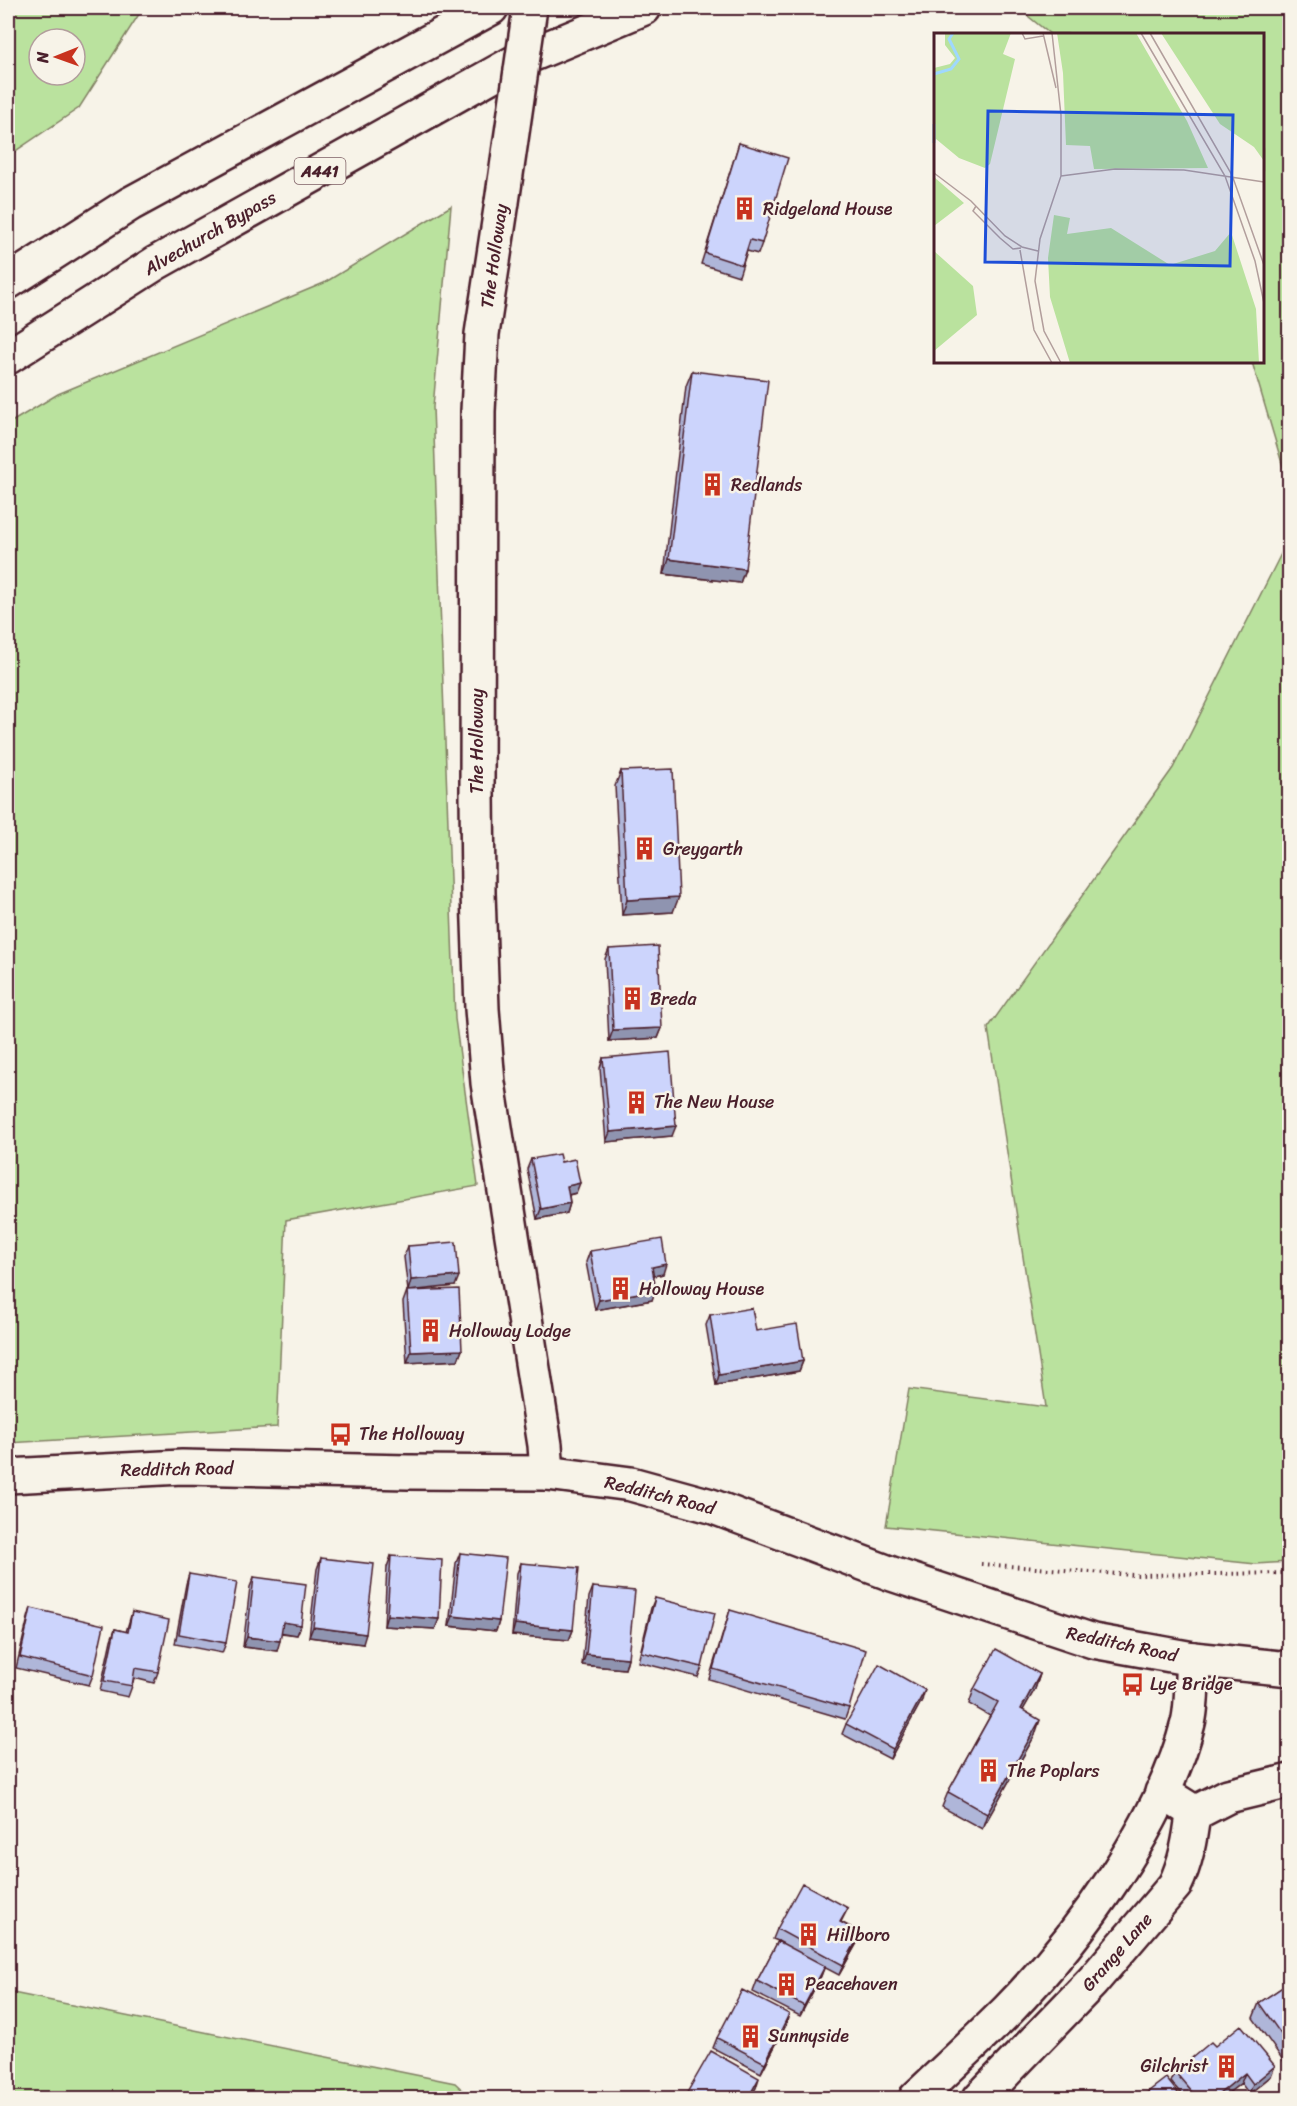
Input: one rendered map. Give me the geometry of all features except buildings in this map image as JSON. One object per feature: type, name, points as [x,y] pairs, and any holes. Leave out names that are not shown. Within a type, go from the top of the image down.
[{"type":"main road","points":[[8,282],[130,204],[491,8]]},
{"type":"main road","name":"The Holloway","points":[[530,8],[482,334],[477,411],[478,893],[482,1009],[488,1083],[545,1445],[547,1473]]},
{"type":"main road","name":"Alvechurch Bypass","points":[[8,357],[156,263],[519,60],[644,8]]},
{"type":"main road","name":"Redditch Road","points":[[8,1476],[182,1467],[547,1473],[632,1484],[711,1506],[892,1575],[1093,1641],[1192,1659],[1290,1669]]},
{"type":"main road","points":[[916,2098],[1009,2008],[1067,1943],[1137,1842],[1177,1758],[1189,1721],[1192,1659]]},
{"type":"main road","points":[[1162,1792],[1193,1814],[1228,1796],[1290,1781]]},
{"type":"main road","name":"Grange Lane","points":[[980,2098],[1092,1982],[1175,1885],[1188,1849],[1193,1814]]},
{"type":"path","points":[[970,1563],[1133,1575],[1290,1573]]},
{"type":"green space","points":[[8,8],[143,8],[79,108],[8,156]]},
{"type":"green space","points":[[1018,8],[1289,8],[1289,487],[1252,363],[1264,363],[1264,33],[1049,33]]},
{"type":"green space","points":[[451,206],[433,407],[455,1019],[478,1186],[286,1220],[277,1427],[8,1443],[8,424],[58,394],[324,283]]},
{"type":"green space","points":[[1289,538],[1289,1562],[1256,1564],[886,1526],[909,1389],[1046,1407],[988,1028],[1173,768]]},
{"type":"green space","points":[[8,1992],[455,2083],[471,2098],[8,2098]]},
{"type":"place","name":"Ridgeland House","points":[[745,209]]},
{"type":"place","name":"Redlands","points":[[713,485]]},
{"type":"place","name":"Greygarth","points":[[645,849]]},
{"type":"place","name":"Breda","points":[[632,999]]},
{"type":"place","name":"The New House","points":[[636,1102]]},
{"type":"place","name":"Holloway House","points":[[621,1289]]},
{"type":"place","name":"Holloway Lodge","points":[[431,1331]]},
{"type":"place","name":"The Holloway","points":[[341,1434]]},
{"type":"place","name":"Lye Bridge","points":[[1132,1684]]},
{"type":"place","name":"The Poplars","points":[[989,1771]]},
{"type":"place","name":"Hillboro","points":[[809,1935]]},
{"type":"place","name":"Peacehaven","points":[[787,1984]]},
{"type":"place","name":"Sunnyside","points":[[750,2036]]},
{"type":"place","name":"Gilchrist","points":[[1226,2066]]}]
